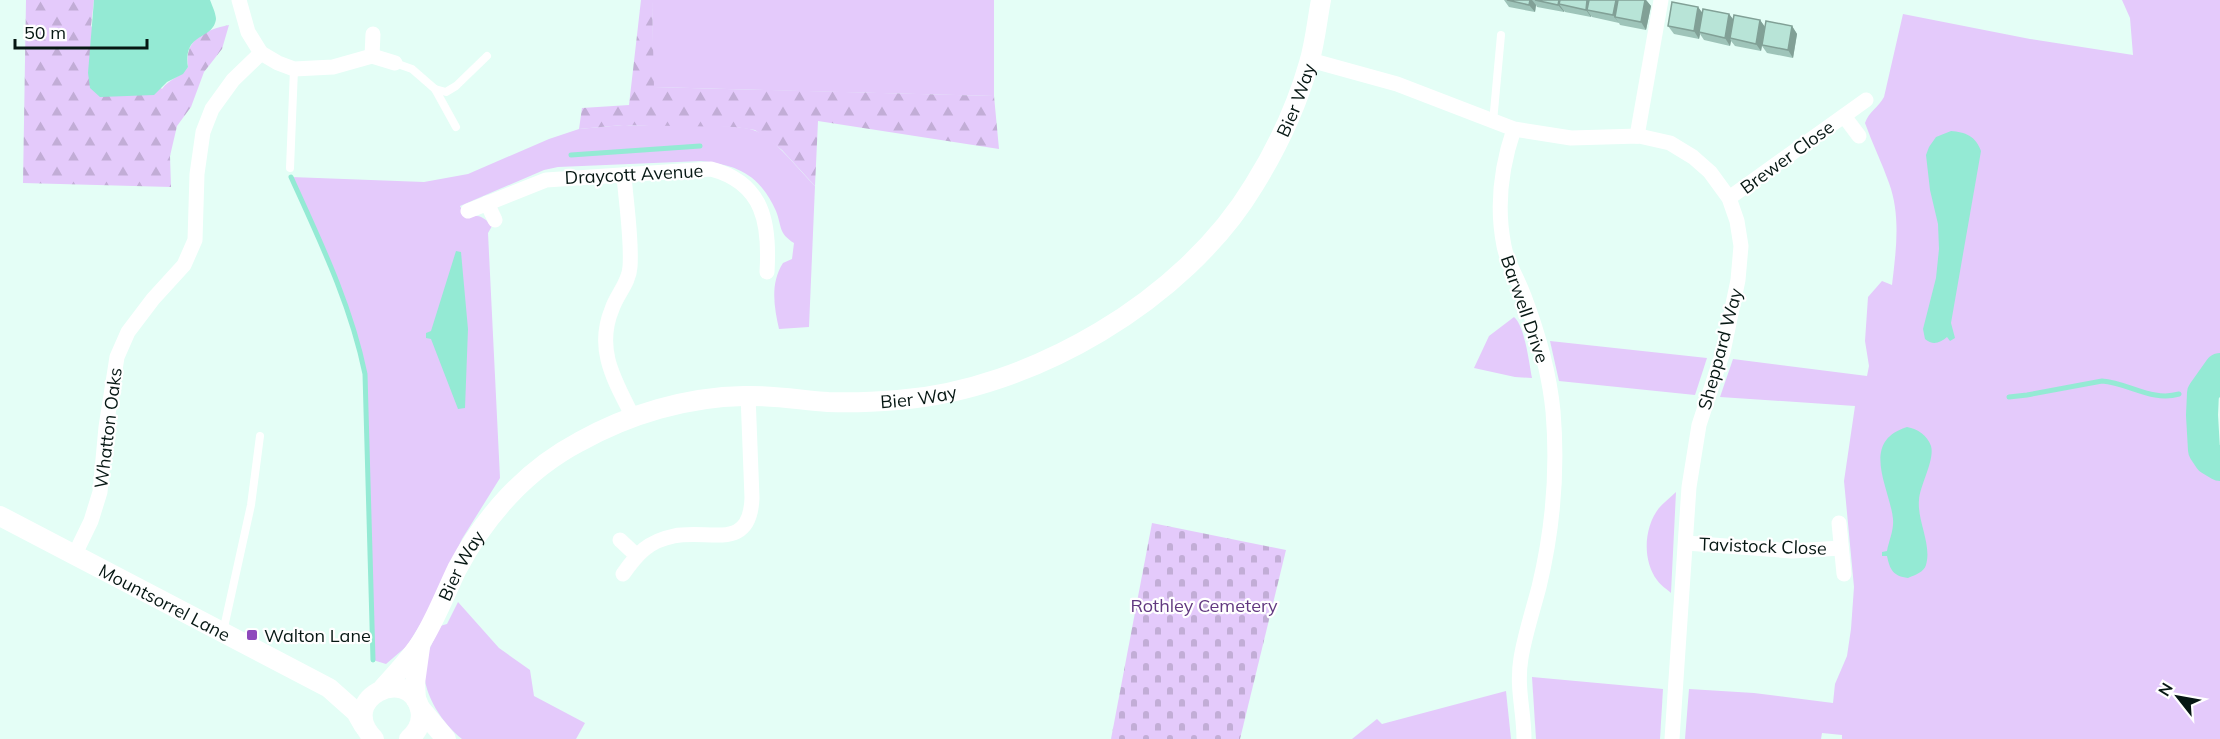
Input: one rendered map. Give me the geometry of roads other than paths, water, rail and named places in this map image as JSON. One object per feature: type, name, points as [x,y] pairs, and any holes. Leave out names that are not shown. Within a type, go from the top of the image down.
[{"type":"street","points":[[240,0],[248,32],[261,53],[278,63],[294,69],[333,67],[372,56],[395,63]]},
{"type":"street","name":"Bier Way","points":[[369,734],[364,707],[421,642],[472,543],[486,521],[534,471],[579,442],[633,417],[715,397],[748,395],[855,403],[903,400],[950,392],[1007,376],[1058,354],[1107,328],[1149,298],[1194,259],[1224,228],[1253,187],[1277,144],[1310,60],[1321,0]]},
{"type":"street","points":[[1637,136],[1661,0]]},
{"type":"street","points":[[372,56],[373,34]]},
{"type":"street","name":"Whatton Oaks","points":[[74,556],[91,521],[100,492],[106,427],[117,357],[128,332],[153,299],[184,265],[195,240],[197,174],[203,132],[213,109],[233,80],[261,53]]},
{"type":"street","name":"Sheppard Way","points":[[1310,60],[1397,84],[1514,129],[1571,138],[1637,136],[1670,143],[1693,157],[1710,172],[1729,198],[1737,222],[1741,246],[1738,280],[1722,352],[1699,425],[1689,487],[1672,739]]},
{"type":"street","name":"Brewer Close","points":[[1729,198],[1866,100]]},
{"type":"street","name":"Brewer Close","points":[[1844,116],[1859,136]]},
{"type":"street","name":"Barwell Drive","points":[[1514,129],[1504,157],[1500,186],[1504,247],[1524,294],[1540,343],[1553,410],[1555,465],[1551,529],[1524,642],[1519,678],[1524,739]]},
{"type":"street","name":"Draycott Avenue","points":[[468,211],[546,180],[698,169],[723,172],[746,188],[757,201],[764,216],[776,251],[767,272]]},
{"type":"street","points":[[624,175],[630,268],[626,283],[612,309],[605,332],[605,352],[610,370],[633,417]]},
{"type":"street","points":[[487,203],[495,220]]},
{"type":"street","points":[[623,574],[636,555],[646,547],[674,536],[729,535],[746,525],[751,515],[752,498],[748,395]]},
{"type":"street","name":"Mountsorrel Lane","points":[[0,516],[329,688],[356,712],[369,734]]},
{"type":"street","name":"Tavistock Close","points":[[1839,523],[1844,574]]},
{"type":"street","points":[[620,540],[636,555]]},
{"type":"street","name":"Tavistock Close","points":[[1686,543],[1781,550],[1841,548]]},
{"type":"street","name":"Bier Way","points":[[410,739],[419,726],[415,683],[421,642]]},
{"type":"street","name":"Mountsorrel Lane","points":[[329,688],[343,691],[401,689],[418,704]]},
{"type":"street","points":[[418,704],[446,739]]},
{"type":"lane","points":[[1493,122],[1501,35]]},
{"type":"lane","points":[[435,89],[446,92],[456,86],[487,56]]},
{"type":"lane","points":[[395,63],[412,69],[435,89],[456,128]]},
{"type":"lane","points":[[291,168],[294,69]]},
{"type":"lane","points":[[223,633],[251,505],[260,436]]},
{"type":"waterway","points":[[571,155],[700,146]]},
{"type":"waterway","points":[[291,177],[343,298],[365,374],[373,660]]},
{"type":"waterway","points":[[2220,369],[2203,393],[2202,415],[2204,450],[2210,459],[2220,465]]},
{"type":"waterway","points":[[2009,397],[2102,381],[2159,396],[2179,394]]},
{"type":"waterway","points":[[2193,391],[2207,387]]},
{"type":"place","name":"Walton Lane","points":[[252,635]]},
{"type":"park label","name":"Rothley Cemetery","points":[[1204,605]]}]
